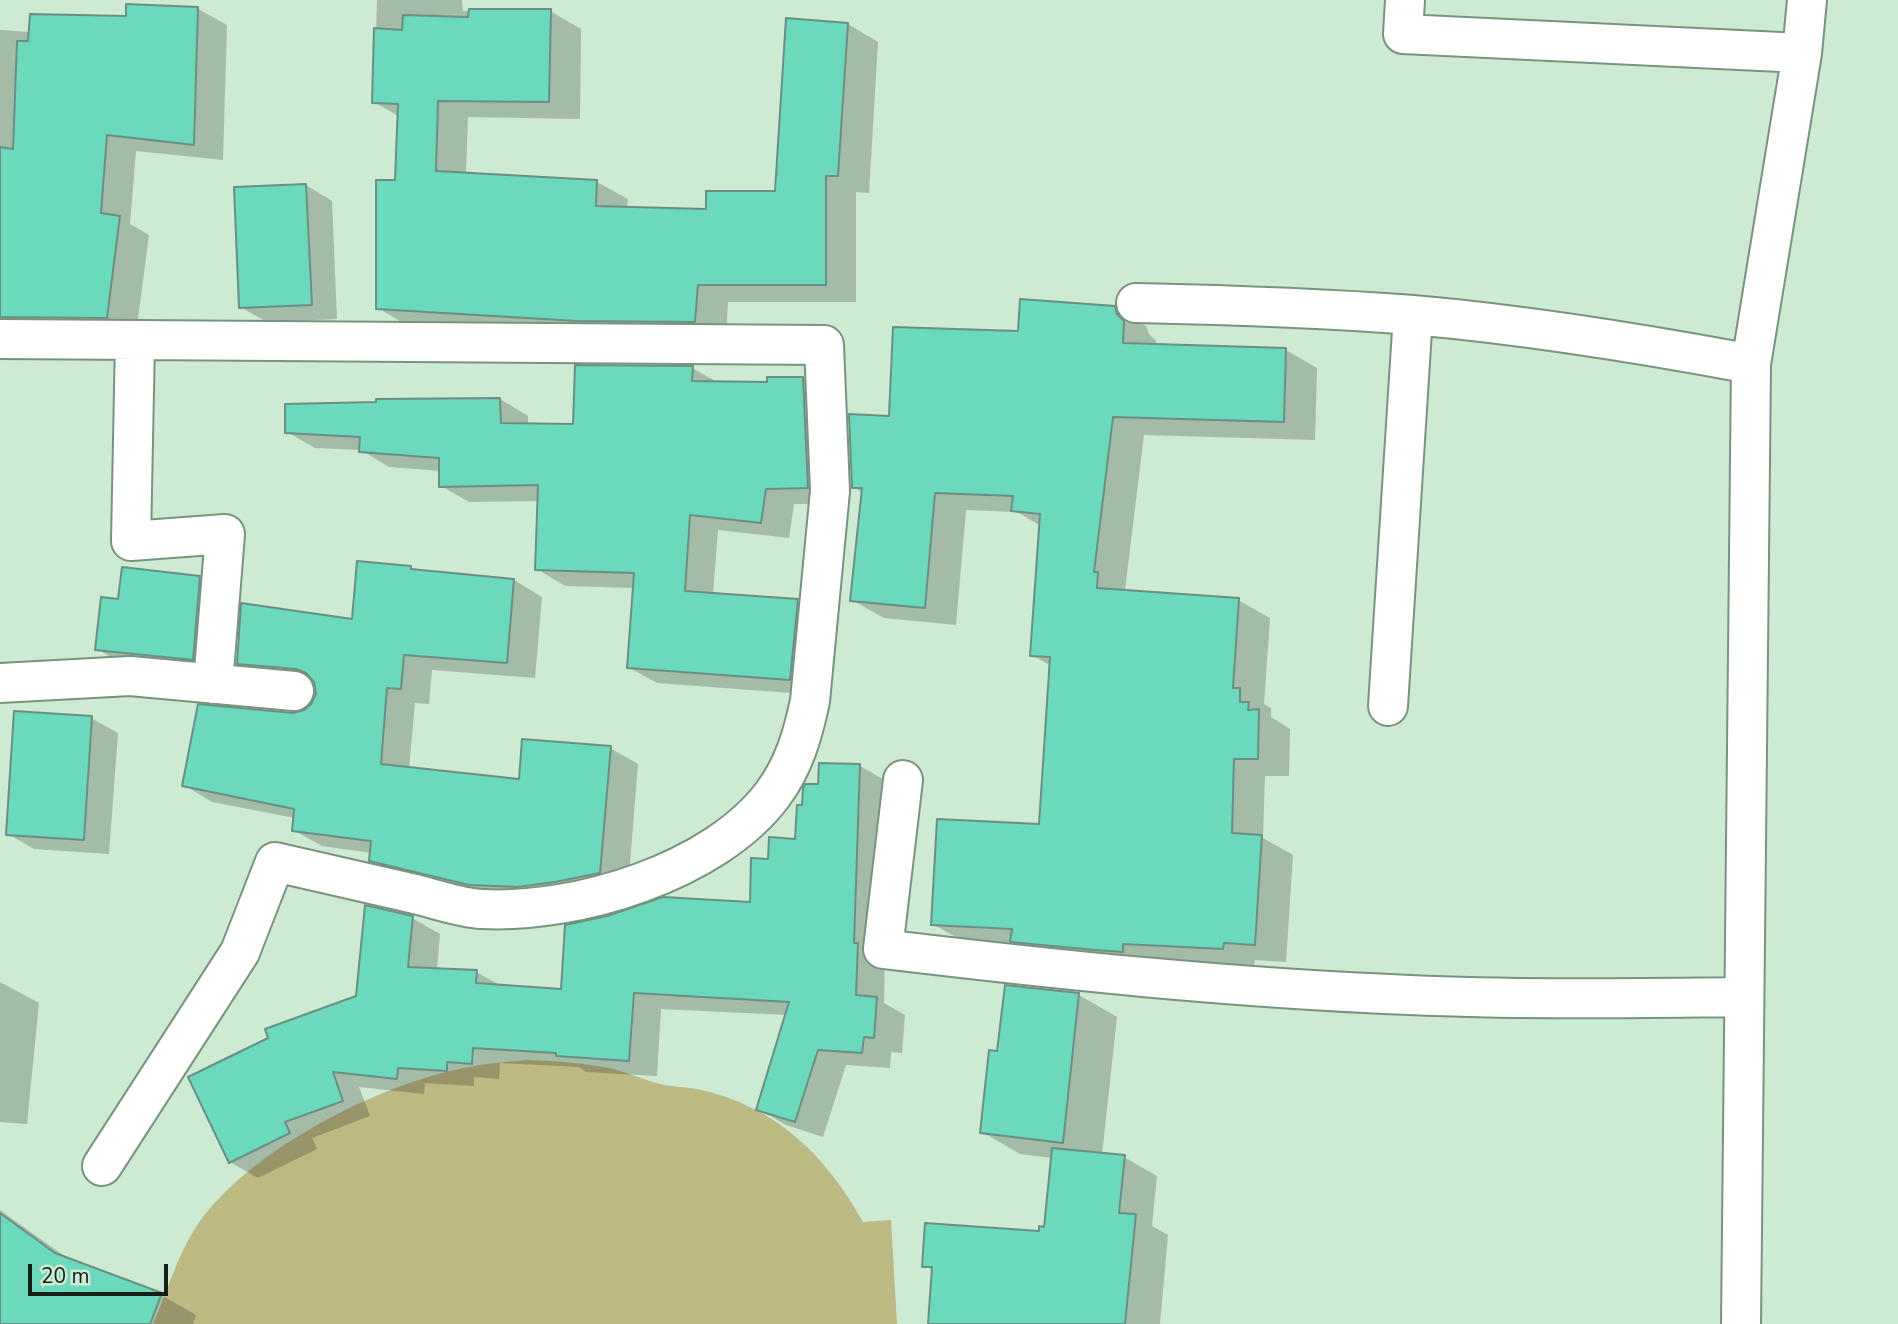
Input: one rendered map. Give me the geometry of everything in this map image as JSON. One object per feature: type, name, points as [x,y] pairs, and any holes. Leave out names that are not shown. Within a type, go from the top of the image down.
[{"type":"street","points":[[1405,0],[1404,34],[1801,52]]},
{"type":"street","points":[[1741,1324],[1751,363],[1807,0]]},
{"type":"street","points":[[1136,303],[1275,306],[1413,315],[1527,327],[1751,363]]},
{"type":"street","points":[[1388,706],[1413,315]]},
{"type":"street","points":[[0,339],[824,345],[830,491],[810,701],[803,733],[791,764],[774,793],[749,821],[720,844],[648,879],[564,903],[480,909],[275,862],[240,952],[102,1166]]},
{"type":"street","points":[[135,340],[131,541],[225,534],[213,684]]},
{"type":"street","points":[[0,683],[130,676],[294,691]]},
{"type":"street","points":[[903,780],[883,949],[1064,971],[1245,986],[1425,996],[1577,999],[1743,997]]},
{"type":"shaded area","points":[[528,1060],[603,1067],[660,1084],[697,1089],[751,1107],[795,1136],[832,1175],[863,1222],[891,1220],[897,1324],[153,1324],[178,1262],[196,1227],[217,1200],[277,1150],[349,1108],[422,1079],[473,1066]]},
{"type":"building","points":[[126,4],[198,7],[194,145],[107,135],[101,213],[120,216],[107,318],[0,317],[0,147],[13,149],[17,41],[28,41],[30,14],[126,16]]},
{"type":"building","points":[[469,9],[551,9],[549,102],[438,101],[436,171],[597,180],[596,206],[706,209],[706,191],[775,191],[786,18],[848,23],[838,176],[826,176],[826,285],[698,285],[695,322],[577,321],[376,309],[376,180],[395,180],[398,104],[372,103],[374,28],[402,30],[403,15],[468,17]]},
{"type":"building","points":[[306,184],[312,305],[239,308],[234,187]]},
{"type":"building","points":[[1020,299],[1115,306],[1117,314],[1124,321],[1123,343],[1286,348],[1284,422],[1113,417],[1094,572],[1098,572],[1097,588],[1239,598],[1233,688],[1240,688],[1240,702],[1249,702],[1248,710],[1259,709],[1258,759],[1234,759],[1232,833],[1262,835],[1255,945],[1224,943],[1223,949],[1123,944],[1123,952],[1010,942],[1012,929],[931,925],[937,819],[1039,824],[1050,657],[1030,656],[1040,514],[1011,511],[1013,496],[935,493],[925,608],[850,601],[862,488],[852,488],[849,414],[889,416],[893,327],[1018,331]]},
{"type":"building","points":[[575,365],[693,366],[692,381],[767,382],[767,377],[803,377],[808,488],[766,489],[761,523],[690,515],[685,591],[798,599],[790,680],[627,668],[634,573],[535,570],[538,485],[439,487],[439,458],[359,452],[360,437],[285,433],[285,404],[376,402],[376,399],[500,398],[501,423],[573,424]]},
{"type":"building","points":[[357,561],[514,579],[507,663],[404,655],[401,689],[387,688],[381,764],[519,779],[522,739],[611,746],[600,873],[518,887],[469,885],[369,861],[371,841],[292,831],[294,809],[182,786],[198,704],[293,713],[304,710],[316,694],[314,682],[306,673],[296,669],[237,664],[241,603],[352,619]]},
{"type":"building","points":[[122,567],[200,576],[193,660],[95,650],[101,597],[118,599]]},
{"type":"building","points":[[14,711],[92,716],[84,840],[6,835]]},
{"type":"building","points":[[819,763],[860,764],[854,943],[858,943],[856,995],[877,997],[874,1038],[864,1037],[862,1053],[818,1050],[795,1122],[756,1110],[789,1002],[634,993],[629,1061],[473,1048],[472,1064],[447,1062],[447,1071],[398,1068],[397,1079],[333,1072],[343,1101],[285,1122],[290,1133],[229,1163],[188,1077],[268,1038],[265,1029],[356,996],[365,905],[413,916],[408,967],[477,970],[476,983],[561,989],[565,925],[607,916],[663,897],[750,902],[751,858],[768,859],[769,837],[795,839],[797,805],[802,805],[805,784],[818,784]]},
{"type":"building","points":[[1005,985],[1079,993],[1063,1143],[980,1133],[989,1050],[997,1051]]},
{"type":"building","points":[[1052,1148],[1125,1155],[1119,1213],[1136,1214],[1125,1324],[928,1324],[932,1267],[922,1267],[925,1223],[1039,1231],[1039,1226],[1044,1227]]},
{"type":"building","points":[[0,1213],[55,1253],[162,1293],[150,1324],[0,1324]]}]
